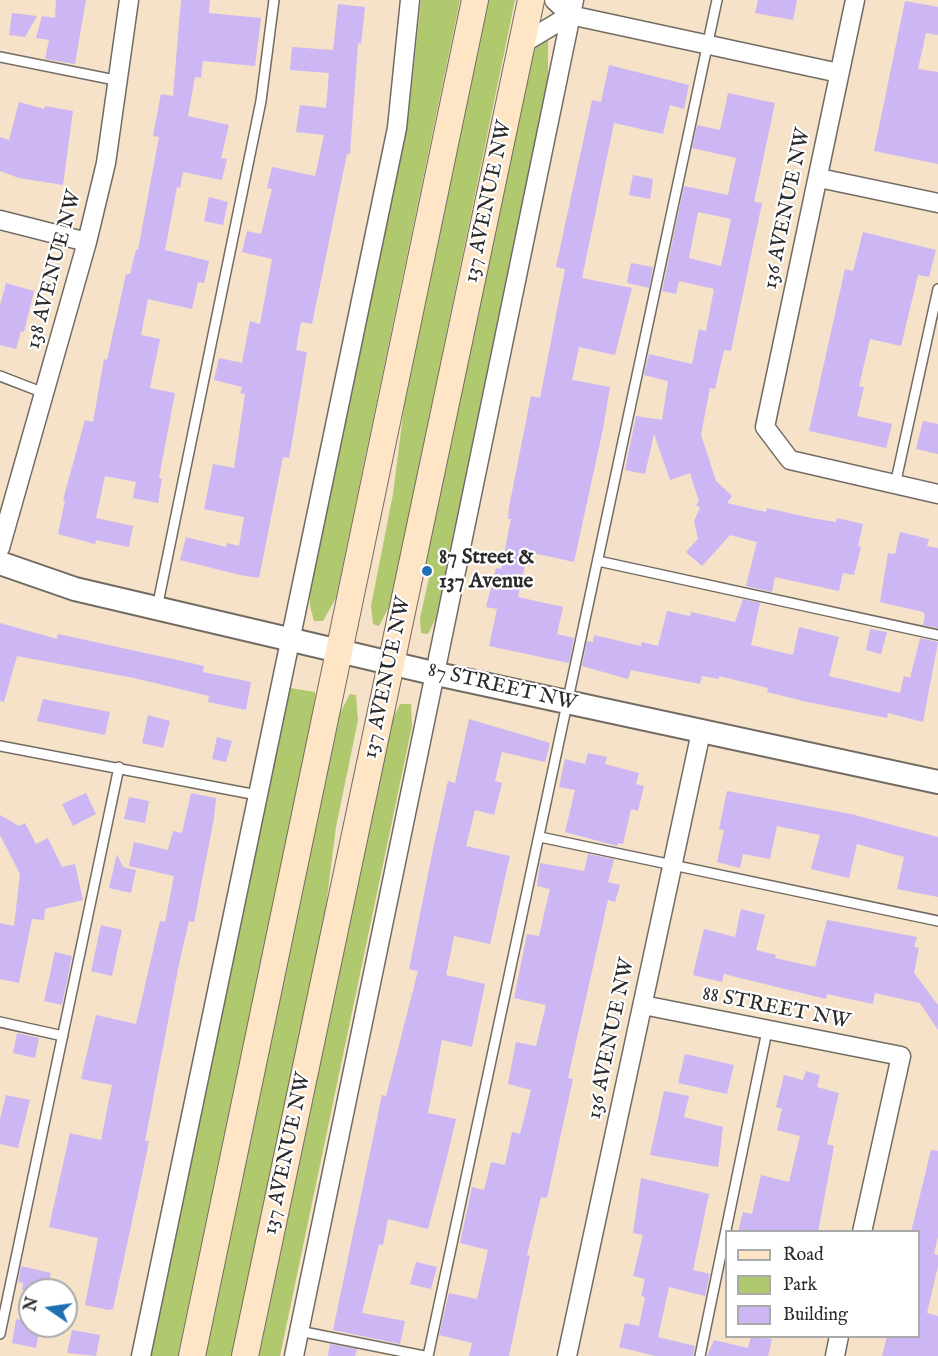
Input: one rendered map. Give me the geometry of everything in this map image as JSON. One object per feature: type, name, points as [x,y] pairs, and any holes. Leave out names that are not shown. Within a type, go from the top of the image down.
[{"type":"main road","points":[[192,1356],[475,0]]},
{"type":"main road","name":"137 AVENUE NW","points":[[245,1356],[531,0]]},
{"type":"street","name":"138 AVENUE NW","points":[[0,548],[87,242],[106,163],[120,81],[129,0]]},
{"type":"street","points":[[141,1356],[397,128],[410,0]]},
{"type":"street","points":[[555,0],[572,8],[708,44],[839,74]]},
{"type":"street","name":"136 AVENUE NW","points":[[855,0],[765,427],[790,460],[895,485]]},
{"type":"street","points":[[522,44],[572,8]]},
{"type":"street","name":"137 AVENUE NW","points":[[294,1356],[572,8]]},
{"type":"street","points":[[819,178],[938,203]]},
{"type":"street","points":[[0,220],[87,242]]},
{"type":"street","points":[[895,485],[938,494]]},
{"type":"street","name":"87 STREET NW","points":[[0,563],[75,589],[436,674],[938,782]]},
{"type":"street","name":"136 AVENUE NW","points":[[567,1356],[701,732]]},
{"type":"street","name":"88 STREET NW","points":[[643,1005],[901,1056],[862,1230]]},
{"type":"street","points":[[835,1356],[839,1338]]},
{"type":"lane","points":[[157,608],[261,101],[274,0]]},
{"type":"lane","points":[[299,1331],[426,1356],[540,837],[717,0]]},
{"type":"lane","points":[[0,57],[120,81]]},
{"type":"lane","points":[[895,485],[938,289]]},
{"type":"lane","points":[[926,346],[938,348]]},
{"type":"lane","points":[[0,376],[44,393]]},
{"type":"lane","points":[[598,561],[938,635]]},
{"type":"lane","points":[[0,746],[118,766],[257,795]]},
{"type":"lane","points":[[0,1334],[118,766]]},
{"type":"lane","points":[[540,837],[674,863],[938,921]]},
{"type":"lane","points":[[0,1022],[63,1036]]},
{"type":"lane","points":[[726,1230],[767,1031]]},
{"type":"lane","points":[[700,1356],[725,1235]]},
{"type":"green space","points":[[421,0],[460,0],[336,598],[323,621],[314,621],[310,594],[408,120]]},
{"type":"green space","points":[[488,0],[515,0],[394,588],[389,607],[379,626],[373,624],[371,606],[393,494],[406,391]]},
{"type":"green space","points":[[541,40],[548,41],[548,76],[435,620],[428,634],[421,633],[420,618],[430,573],[424,571],[530,57]]},
{"type":"green space","points":[[290,688],[315,692],[316,704],[178,1356],[151,1356]]},
{"type":"green space","points":[[350,694],[356,695],[358,720],[336,827],[322,937],[234,1356],[205,1356],[338,717]]},
{"type":"green space","points":[[400,704],[411,704],[412,726],[280,1356],[259,1356],[393,718]]},
{"type":"building","points":[[56,0],[86,0],[75,64],[45,59],[49,40],[36,38],[42,16],[55,18]]},
{"type":"building","points":[[181,0],[210,0],[209,13],[261,18],[255,66],[203,61],[201,78],[195,77],[188,116],[229,125],[221,158],[227,159],[222,180],[183,172],[180,188],[177,187],[165,250],[209,261],[204,283],[198,282],[192,309],[148,299],[141,335],[160,339],[150,388],[175,393],[159,478],[162,479],[158,503],[133,498],[136,482],[105,476],[96,518],[133,526],[129,547],[96,540],[95,544],[58,534],[65,500],[63,500],[85,420],[93,422],[104,359],[107,360],[126,274],[130,274],[136,250],[138,250],[159,137],[153,136],[161,94],[173,96]]},
{"type":"building","points":[[758,0],[797,0],[793,20],[755,13]]},
{"type":"building","points":[[905,1],[938,7],[938,35],[926,33],[918,69],[938,72],[938,164],[874,151]]},
{"type":"building","points":[[338,4],[365,7],[361,44],[358,43],[350,154],[347,154],[312,324],[301,322],[296,350],[307,352],[289,458],[283,457],[259,578],[180,560],[186,537],[226,547],[227,543],[239,546],[244,517],[204,509],[213,464],[234,468],[245,394],[240,393],[242,387],[214,380],[219,358],[242,363],[250,321],[260,324],[272,259],[242,252],[247,231],[261,234],[272,189],[267,188],[272,167],[315,176],[324,135],[296,132],[300,105],[326,108],[329,73],[290,70],[292,47],[333,50]]},
{"type":"building","points":[[12,13],[37,16],[25,37],[9,35]]},
{"type":"building","points":[[609,65],[689,85],[684,109],[670,105],[663,134],[614,123],[582,278],[632,288],[615,355],[579,347],[572,380],[610,387],[574,562],[533,553],[530,566],[525,565],[518,597],[563,607],[557,634],[574,638],[569,663],[489,646],[497,609],[486,607],[496,568],[501,569],[511,519],[508,519],[509,507],[531,396],[540,398],[565,269],[556,267],[592,100],[601,102]]},
{"type":"building","points":[[728,93],[775,103],[754,202],[762,203],[731,351],[724,350],[715,389],[710,388],[701,435],[716,481],[732,496],[727,503],[766,512],[767,508],[811,518],[836,522],[837,518],[863,524],[858,546],[861,547],[854,575],[843,573],[839,591],[775,577],[772,592],[746,586],[757,542],[730,535],[702,566],[686,552],[698,539],[694,521],[700,508],[696,505],[699,501],[690,473],[670,480],[654,434],[645,474],[625,470],[636,416],[662,420],[668,381],[644,375],[649,354],[692,364],[699,329],[706,331],[714,289],[679,281],[676,294],[662,291],[684,186],[728,195],[736,158],[692,148],[697,125],[720,130]],"holes":[[[698,212],[731,219],[721,266],[689,258]]]},
{"type":"building","points":[[19,102],[44,109],[45,106],[73,111],[63,185],[19,178],[0,171],[0,137],[9,140]]},
{"type":"building","points":[[633,175],[653,179],[650,199],[629,195]]},
{"type":"building","points":[[209,197],[228,202],[223,225],[204,221]]},
{"type":"building","points":[[863,232],[936,250],[929,277],[918,275],[901,346],[870,339],[859,386],[864,387],[857,416],[892,424],[886,448],[809,431],[845,269],[853,271]]},
{"type":"building","points":[[631,263],[653,267],[649,288],[627,283]]},
{"type":"building","points":[[6,283],[34,291],[24,332],[21,331],[16,349],[0,345],[0,306]]},
{"type":"building","points":[[923,421],[938,424],[938,454],[916,449]]},
{"type":"building","points":[[900,532],[929,539],[927,546],[938,548],[938,628],[923,625],[925,615],[923,612],[880,602],[888,553],[895,554]]},
{"type":"building","points":[[743,599],[760,603],[751,645],[793,655],[799,627],[839,637],[829,676],[900,693],[904,676],[910,678],[920,638],[938,642],[923,722],[888,713],[887,718],[803,701],[767,692],[768,688],[719,676],[719,679],[702,676],[700,684],[631,670],[628,679],[582,666],[587,641],[593,642],[594,635],[641,646],[642,642],[658,646],[667,611],[690,616],[691,612],[735,622]]},
{"type":"building","points":[[0,623],[57,639],[58,634],[204,666],[203,672],[251,682],[246,710],[208,702],[209,696],[134,678],[17,656],[4,702],[0,701]]},
{"type":"building","points":[[870,629],[887,632],[881,654],[866,650]]},
{"type":"building","points":[[43,699],[110,712],[105,735],[37,721]]},
{"type":"building","points":[[148,715],[170,721],[163,748],[142,743]]},
{"type":"building","points":[[469,719],[550,743],[545,762],[502,752],[495,781],[502,783],[494,815],[475,810],[466,846],[510,856],[490,944],[454,936],[446,975],[485,984],[472,1047],[442,1040],[428,1113],[456,1119],[428,1229],[388,1219],[383,1245],[379,1244],[362,1313],[405,1321],[400,1344],[333,1330],[382,1095],[386,1096],[418,971],[409,969],[448,781],[455,783]]},
{"type":"building","points":[[217,737],[232,741],[226,762],[212,759]]},
{"type":"building","points":[[588,753],[607,757],[605,764],[639,773],[636,784],[644,786],[638,811],[631,809],[623,844],[618,843],[617,846],[565,832],[575,790],[559,787],[565,759],[585,764]]},
{"type":"building","points":[[727,791],[851,814],[938,837],[938,897],[897,889],[904,857],[857,844],[849,878],[811,869],[820,835],[777,826],[770,859],[743,854],[740,868],[717,862],[724,830],[719,829]]},
{"type":"building","points":[[86,793],[96,814],[73,826],[62,804]]},
{"type":"building","points":[[191,793],[216,798],[214,818],[194,922],[189,921],[179,964],[145,1141],[149,1141],[141,1180],[113,1309],[109,1310],[85,1305],[98,1238],[49,1227],[70,1133],[101,1140],[112,1085],[81,1079],[96,1015],[136,1024],[160,921],[165,922],[174,876],[129,866],[134,842],[168,850],[173,831],[182,833]]},
{"type":"building","points":[[129,797],[149,801],[145,823],[124,819]]},
{"type":"building","points":[[0,815],[19,826],[25,823],[36,844],[48,838],[62,867],[75,864],[83,900],[45,909],[44,920],[32,919],[19,983],[0,979],[0,923],[14,926],[20,874],[0,835]]},
{"type":"building","points":[[117,854],[123,867],[136,870],[131,893],[109,888]]},
{"type":"building","points":[[588,854],[614,859],[608,882],[620,885],[615,902],[608,900],[568,1078],[573,1079],[547,1198],[541,1197],[527,1255],[530,1256],[509,1356],[469,1356],[472,1343],[439,1335],[449,1293],[477,1299],[488,1250],[460,1243],[472,1187],[484,1190],[491,1162],[505,1165],[512,1132],[520,1134],[531,1090],[508,1084],[516,1042],[536,1046],[546,1005],[514,998],[527,934],[539,936],[550,889],[537,886],[540,863],[584,871]]},
{"type":"building","points":[[741,909],[765,915],[756,950],[776,955],[775,958],[815,967],[827,920],[917,937],[914,947],[919,948],[914,973],[938,1005],[938,1030],[920,1003],[875,993],[873,1004],[827,994],[826,999],[724,974],[722,982],[693,975],[704,929],[735,937]]},
{"type":"building","points":[[101,925],[122,930],[112,976],[91,971]]},
{"type":"building","points":[[55,952],[72,956],[62,1005],[44,1001]]},
{"type":"building","points":[[17,1033],[39,1038],[35,1058],[13,1053]]},
{"type":"building","points":[[685,1054],[734,1065],[727,1094],[678,1083]]},
{"type":"building","points":[[806,1071],[820,1075],[817,1087],[839,1093],[827,1144],[834,1146],[818,1230],[738,1230],[743,1212],[752,1214],[761,1175],[789,1182],[800,1136],[777,1130],[782,1109],[776,1107],[784,1075],[803,1080]]},
{"type":"building","points":[[664,1091],[689,1096],[684,1117],[723,1127],[718,1167],[650,1155]]},
{"type":"building","points":[[6,1095],[30,1100],[18,1148],[0,1144],[0,1119]]},
{"type":"building","points":[[931,1150],[938,1151],[938,1236],[934,1254],[938,1255],[938,1266],[927,1313],[938,1316],[938,1356],[882,1356],[886,1338],[920,1338],[920,1230],[911,1230]]},
{"type":"building","points":[[641,1178],[709,1194],[693,1270],[710,1274],[705,1296],[669,1287],[658,1337],[695,1346],[693,1356],[655,1356],[619,1347],[625,1323],[639,1326],[645,1297],[641,1296],[645,1279],[633,1276],[643,1235],[633,1233]]},
{"type":"building","points":[[416,1262],[437,1267],[431,1289],[410,1284]]},
{"type":"building","points":[[21,1266],[51,1273],[50,1278],[19,1278]]},
{"type":"building","points":[[16,1319],[18,1319],[18,1338],[38,1338],[36,1348],[12,1343]]},
{"type":"building","points":[[78,1331],[100,1335],[96,1356],[67,1353],[70,1338],[78,1338]]},
{"type":"building","points":[[750,1338],[772,1339],[768,1356],[707,1356],[714,1340],[748,1348]]},
{"type":"building","points":[[330,1344],[357,1349],[355,1356],[328,1356]]},
{"type":"place","name":"87 Street & 137 Avenue","points":[[427,571]]}]
